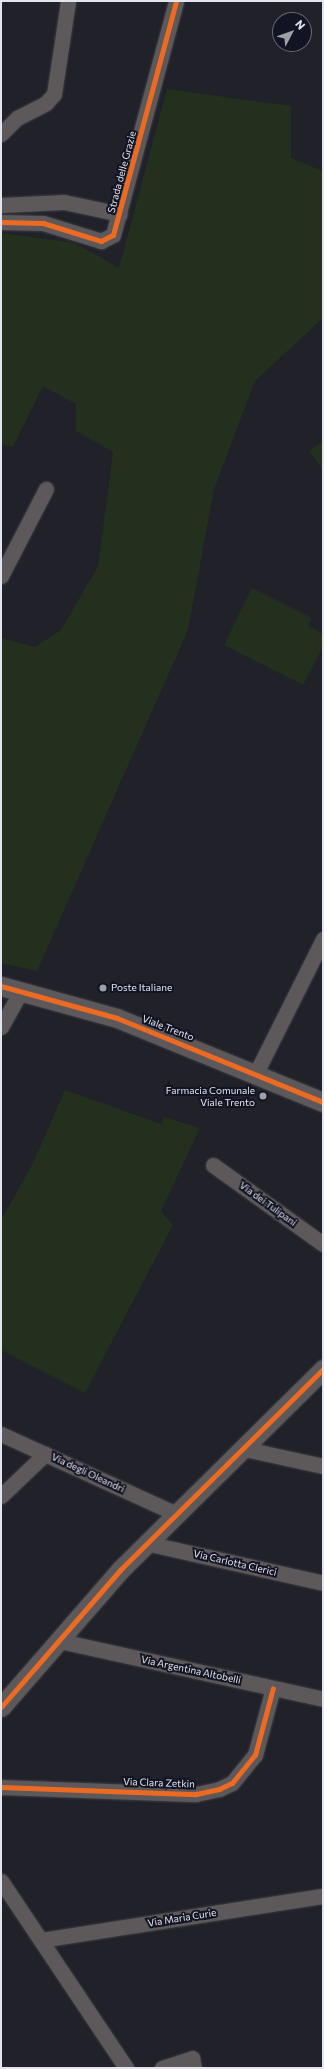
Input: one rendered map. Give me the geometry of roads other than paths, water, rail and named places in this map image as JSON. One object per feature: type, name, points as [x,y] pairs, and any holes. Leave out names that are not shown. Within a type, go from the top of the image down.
[{"type":"street","points":[[1,134],[17,118],[46,104],[54,94],[68,1]]},
{"type":"street","name":"Strada delle Grazie","points":[[1,222],[43,223],[101,241],[113,235],[120,214],[176,1]]},
{"type":"street","points":[[1,205],[64,202],[120,214]]},
{"type":"street","points":[[1,576],[46,490]]},
{"type":"street","points":[[256,1073],[323,939]]},
{"type":"street","name":"Viale Trento","points":[[1,986],[117,1018],[256,1073],[323,1102]]},
{"type":"street","points":[[1,1027],[21,991]]},
{"type":"street","name":"Via dei Tulipani","points":[[213,1165],[323,1244]]},
{"type":"street","points":[[1,1707],[174,1513],[245,1449],[323,1369]]},
{"type":"street","name":"Via degli Oleandri","points":[[1,1434],[174,1513]]},
{"type":"street","points":[[245,1449],[323,1466]]},
{"type":"street","points":[[1,1496],[45,1454]]},
{"type":"street","name":"Via Carlotta Clerici","points":[[146,1543],[323,1583]]},
{"type":"street","name":"Via Argentina Altobelli","points":[[60,1641],[323,1699]]},
{"type":"street","name":"Via Clara Zetkin","points":[[1,1787],[196,1794],[219,1789],[232,1783],[255,1755],[273,1688]]},
{"type":"street","points":[[1,1881],[126,2068]]},
{"type":"street","name":"Via Maria Curie","points":[[41,1940],[323,1896]]},
{"type":"street","points":[[162,2068],[193,2063]]},
{"type":"place","name":"Poste Italiane","points":[[103,988]]},
{"type":"place","name":"Farmacia Comunale Viale Trento","points":[[263,1096]]}]
